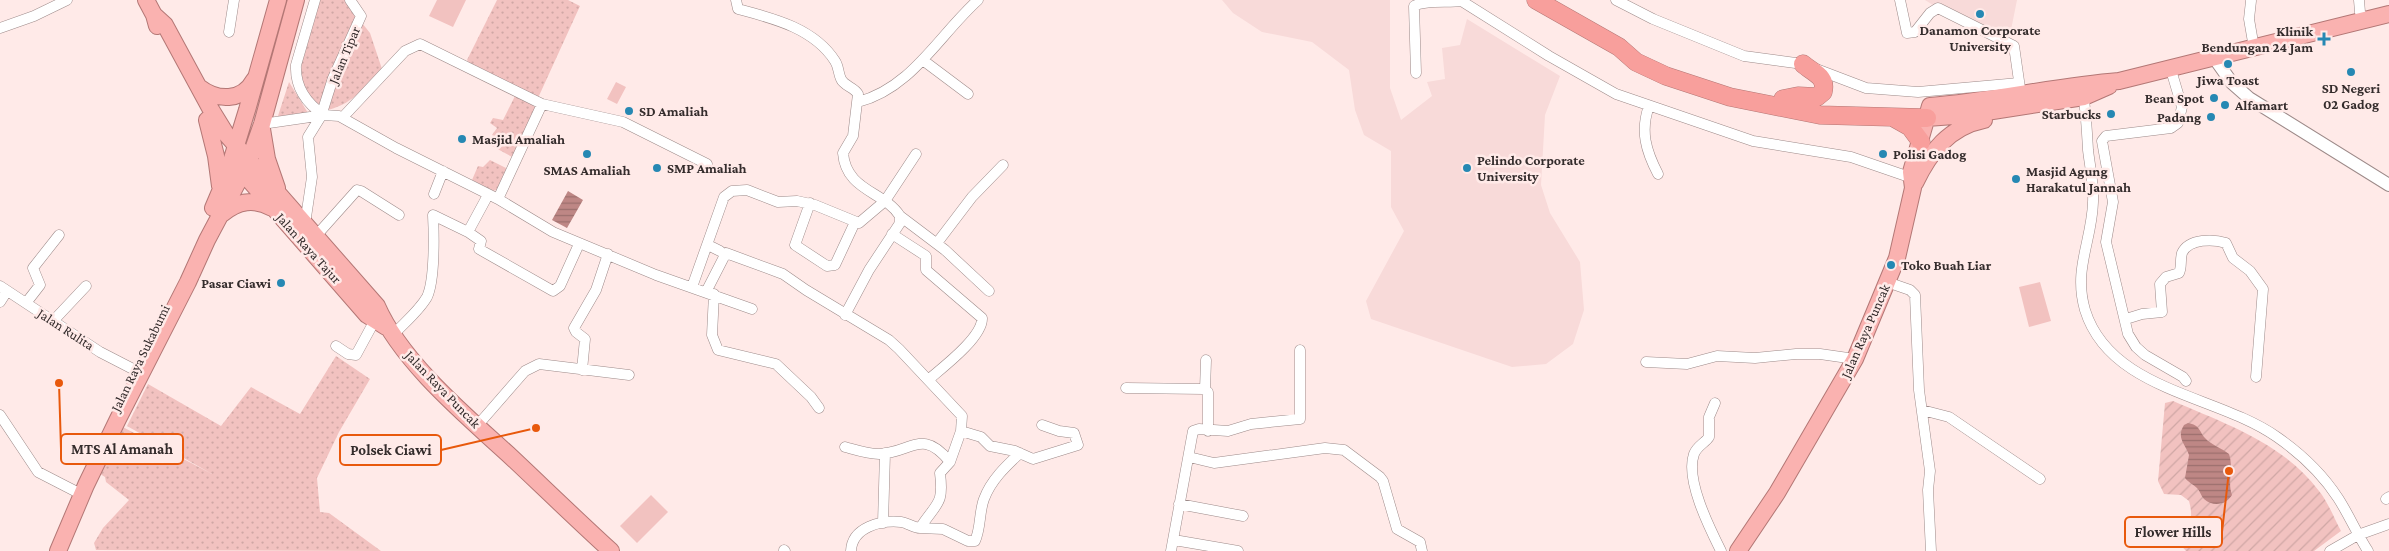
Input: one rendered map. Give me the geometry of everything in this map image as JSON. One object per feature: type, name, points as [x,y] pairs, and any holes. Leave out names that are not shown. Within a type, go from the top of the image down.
[{"type":"highway","name":"Jalan Raya Tajur","points":[[146,0],[154,16],[157,28],[207,120],[277,202],[367,315],[385,327]]},
{"type":"highway","name":"Jalan Raya Sukabumi","points":[[49,551],[133,369],[220,193],[278,0]]},
{"type":"highway","name":"Jalan Raya Sukabumi","points":[[58,551],[102,452],[220,215],[246,167],[262,124],[296,0]]},
{"type":"highway","points":[[1536,0],[1619,47],[1629,58],[1649,68],[1730,97],[1820,115],[1894,118],[2023,94],[2082,91],[2389,14]]},
{"type":"highway","name":"Jalan Raya Tajur","points":[[154,16],[165,25],[233,152]]},
{"type":"highway","points":[[1619,47],[1636,50],[1708,80],[1783,99],[1929,112]]},
{"type":"highway","points":[[1783,99],[1798,96],[1817,97],[1824,92],[1825,82],[1822,77],[1803,64]]},
{"type":"highway","points":[[198,87],[212,96],[234,97],[247,90],[256,76]]},
{"type":"highway","points":[[1913,182],[1933,151],[1949,135],[1969,124],[2015,113],[2023,94]]},
{"type":"highway","name":"Jalan Raya Puncak","points":[[1738,551],[1778,493],[1855,359],[1897,258],[1929,112]]},
{"type":"highway","points":[[1894,118],[1914,131],[1921,142]]},
{"type":"highway","points":[[207,120],[216,156],[220,193]]},
{"type":"highway","points":[[220,215],[230,208],[245,202],[277,202],[267,159],[262,124]]},
{"type":"highway","name":"Jalan Raya Tajur","points":[[277,202],[305,224],[377,306],[385,327]]},
{"type":"highway","name":"Jalan Raya Puncak","points":[[385,327],[418,366],[477,426],[611,551]]},
{"type":"street","points":[[0,28],[34,16],[67,0]]},
{"type":"street","points":[[229,32],[234,0]]},
{"type":"street","points":[[315,0],[296,65],[296,73],[305,98],[322,114]]},
{"type":"street","name":"Jalan Tipar","points":[[322,114],[333,78],[361,16],[350,0]]},
{"type":"street","points":[[736,0],[738,9],[779,19],[819,44],[835,61],[841,81],[857,92],[858,102],[853,136],[843,153],[844,160],[853,178],[874,196],[886,200],[900,216],[937,243],[990,291]]},
{"type":"street","points":[[858,102],[880,94],[924,61],[978,0]]},
{"type":"street","points":[[1616,0],[1653,19],[1744,56],[1803,64],[1856,85],[1884,90],[2023,94],[2014,46],[1938,8],[1930,13],[1915,32],[1907,33],[1900,0]]},
{"type":"street","points":[[2359,0],[2360,12],[2364,20]]},
{"type":"street","points":[[1416,73],[1414,6],[1422,3],[1443,4],[1461,1],[1549,56],[1616,94],[1753,141],[1851,157],[1913,182]]},
{"type":"street","points":[[2251,1],[2249,19],[2254,48]]},
{"type":"street","points":[[343,117],[405,51],[417,44],[542,104],[623,122],[707,164]]},
{"type":"street","points":[[2215,59],[2232,83],[2249,98],[2389,184]]},
{"type":"street","points":[[924,61],[968,94]]},
{"type":"street","points":[[2171,70],[2182,107],[2178,123],[2171,128],[2106,136],[2102,141],[2113,202],[2106,242],[2120,305],[2126,319],[2128,334],[2138,350],[2183,377],[2186,381]]},
{"type":"street","points":[[2082,91],[2093,202],[2081,261],[2080,286],[2084,306],[2091,325],[2104,345],[2126,365],[2163,386],[2246,420],[2286,444],[2330,486],[2368,551]]},
{"type":"street","points":[[468,232],[493,197],[542,104]]},
{"type":"street","points":[[1649,106],[1644,124],[1645,144],[1658,174]]},
{"type":"street","points":[[305,224],[312,178],[307,142],[312,127],[322,114]]},
{"type":"street","points":[[262,124],[322,114],[343,117],[396,148],[493,197],[553,232],[579,244],[752,309]]},
{"type":"street","points":[[692,287],[724,197],[732,191],[747,190],[780,202],[810,203],[855,222],[863,220],[886,200],[916,154]]},
{"type":"street","points":[[937,243],[972,197],[1003,166]]},
{"type":"street","points":[[434,194],[443,171]]},
{"type":"street","points":[[315,237],[357,190],[361,190],[399,215]]},
{"type":"street","points":[[810,203],[795,245],[827,266],[835,265],[855,222]]},
{"type":"street","points":[[336,346],[348,354],[356,354],[385,327],[421,306],[428,292],[433,251],[433,215],[468,232],[481,241],[479,249],[553,291],[560,286],[579,244]]},
{"type":"street","points":[[845,315],[868,270],[900,223],[900,216]]},
{"type":"street","points":[[892,234],[927,257],[926,270],[982,318],[982,324],[966,346],[928,380]]},
{"type":"street","points":[[26,303],[40,285],[33,268],[59,235]]},
{"type":"street","points":[[2126,319],[2142,314],[2162,312],[2160,284],[2166,277],[2179,273],[2182,254],[2188,248],[2208,240],[2226,243],[2233,258],[2250,271],[2263,289],[2256,377]]},
{"type":"street","points":[[708,245],[720,251]]},
{"type":"street","points":[[819,408],[811,396],[776,364],[718,350],[712,335],[710,293],[726,253],[783,274],[845,315],[889,340],[909,358],[962,416],[961,431],[950,462],[940,473],[943,491],[940,501],[920,528]]},
{"type":"street","points":[[582,370],[585,339],[574,328],[596,290],[608,254]]},
{"type":"street","points":[[1887,282],[1910,290],[1915,295],[1916,359],[1930,471],[1928,490],[1932,551]]},
{"type":"street","points":[[54,320],[86,286]]},
{"type":"street","points":[[0,302],[3,288]]},
{"type":"street","name":"Jalan Rulita","points":[[3,288],[100,352],[133,369]]},
{"type":"street","points":[[1171,551],[1178,504],[1193,431],[1199,429],[1228,431],[1251,424],[1300,419],[1300,350]]},
{"type":"street","points":[[1646,362],[1687,364],[1717,356],[1755,358],[1803,354],[1855,359]]},
{"type":"street","points":[[1204,389],[1206,360]]},
{"type":"street","points":[[477,426],[530,368],[544,364],[629,375]]},
{"type":"street","points":[[1126,388],[1204,389],[1208,392],[1208,431]]},
{"type":"street","points":[[1715,403],[1709,417],[1709,437],[1695,452],[1691,471],[1699,498],[1721,551]]},
{"type":"street","points":[[1922,410],[1948,417],[2040,479]]},
{"type":"street","points":[[0,415],[38,472],[76,491]]},
{"type":"street","points":[[961,431],[981,437],[990,446],[1037,459],[1078,445],[1074,433],[1059,431],[1042,425]]},
{"type":"street","points":[[845,447],[872,453],[885,453],[909,446],[926,445],[940,450],[950,462]]},
{"type":"street","points":[[1189,457],[1202,462],[1227,462],[1325,448],[1344,450],[1383,481],[1397,529],[1420,542],[1422,551]]},
{"type":"street","points":[[883,523],[885,453]]},
{"type":"street","points":[[851,551],[854,539],[859,532],[870,526],[883,523],[902,522],[920,528],[943,529],[968,541],[975,541],[984,499],[1002,468],[1020,453]]},
{"type":"street","points":[[1178,504],[1244,516]]},
{"type":"street","points":[[2330,551],[2358,535],[2389,524]]},
{"type":"street","points":[[1174,540],[1238,551]]},
{"type":"shaded area","points":[[317,0],[346,0],[357,19],[319,107],[306,95],[301,71],[302,59]]},
{"type":"shaded area","points":[[437,0],[466,0],[453,27],[429,16]]},
{"type":"shaded area","points":[[497,0],[568,0],[580,6],[538,98],[471,65],[467,60]]},
{"type":"shaded area","name":"Pelindo Corporate University","points":[[1222,0],[1390,0],[1390,88],[1401,120],[1432,96],[1427,82],[1445,79],[1442,48],[1460,45],[1467,19],[1560,76],[1545,115],[1541,185],[1550,213],[1580,262],[1584,310],[1573,344],[1546,364],[1512,367],[1371,319],[1366,301],[1404,231],[1391,207],[1391,151],[1364,135],[1355,110],[1349,70],[1312,42],[1262,32],[1233,13]]},
{"type":"shaded area","name":"Danamon Corporate University","points":[[1925,0],[2017,0],[2011,30],[1986,33],[1968,27]]},
{"type":"shaded area","points":[[362,23],[370,33],[382,69],[350,100],[324,111]]},
{"type":"shaded area","points":[[289,82],[308,113],[277,119]]},
{"type":"shaded area","points":[[616,82],[626,87],[617,104],[607,99]]},
{"type":"shaded area","points":[[515,96],[532,104],[536,109],[514,158],[492,146],[497,137],[492,135],[497,128],[490,123],[493,118],[503,120]]},
{"type":"shaded area","points":[[490,160],[508,169],[499,189],[493,191],[472,180],[478,166],[483,167]]},
{"type":"shaded area","points":[[568,191],[583,200],[567,228],[552,220]]},
{"type":"shaded area","points":[[2040,282],[2051,321],[2029,327],[2019,287]]},
{"type":"shaded area","points":[[336,356],[370,379],[339,432],[317,478],[320,512],[329,513],[381,551],[96,550],[94,543],[103,528],[129,500],[106,482],[105,477],[97,472],[119,425],[212,474],[127,426],[148,384],[221,426],[251,387],[300,414]]},
{"type":"shaded area","points":[[2173,401],[2233,427],[2271,447],[2288,460],[2305,474],[2322,495],[2341,531],[2314,551],[2186,551],[2178,542],[2190,523],[2189,501],[2181,495],[2164,494],[2158,481],[2165,403]]},
{"type":"shaded area","points":[[2188,423],[2197,427],[2207,440],[2229,454],[2232,495],[2223,503],[2215,504],[2208,502],[2197,488],[2185,478],[2189,455],[2181,433],[2184,425]]},
{"type":"shaded area","points":[[651,495],[668,512],[637,543],[620,526]]},
{"type":"place","name":"Danamon Corporate University","points":[[1980,14]]},
{"type":"place","name":"Klinik Bendungan 24 Jam","points":[[2324,39]]},
{"type":"place","name":"Jiwa Toast","points":[[2228,64]]},
{"type":"place","name":"SD Negeri 02 Gadog","points":[[2351,72]]},
{"type":"place","name":"Bean Spot","points":[[2214,98]]},
{"type":"place","name":"Alfamart","points":[[2225,105]]},
{"type":"place","name":"SD Amaliah","points":[[629,111]]},
{"type":"place","name":"Starbucks","points":[[2111,114]]},
{"type":"place","name":"Padang","points":[[2211,117]]},
{"type":"place","name":"Masjid Amaliah","points":[[462,139]]},
{"type":"place","name":"SMAS Amaliah","points":[[587,154]]},
{"type":"place","name":"Polisi Gadog","points":[[1883,154]]},
{"type":"place","name":"SMP Amaliah","points":[[657,168]]},
{"type":"place","name":"Pelindo Corporate University","points":[[1467,168]]},
{"type":"place","name":"Masjid Agung Harakatul Jannah","points":[[2016,179]]},
{"type":"place","name":"Toko Buah Liar","points":[[1891,265]]},
{"type":"place","name":"Pasar Ciawi","points":[[281,283]]},
{"type":"place","name":"MTS Al Amanah","points":[[59,383]]},
{"type":"place","name":"Polsek Ciawi","points":[[536,428]]},
{"type":"place","name":"Flower Hills","points":[[2229,471]]}]
